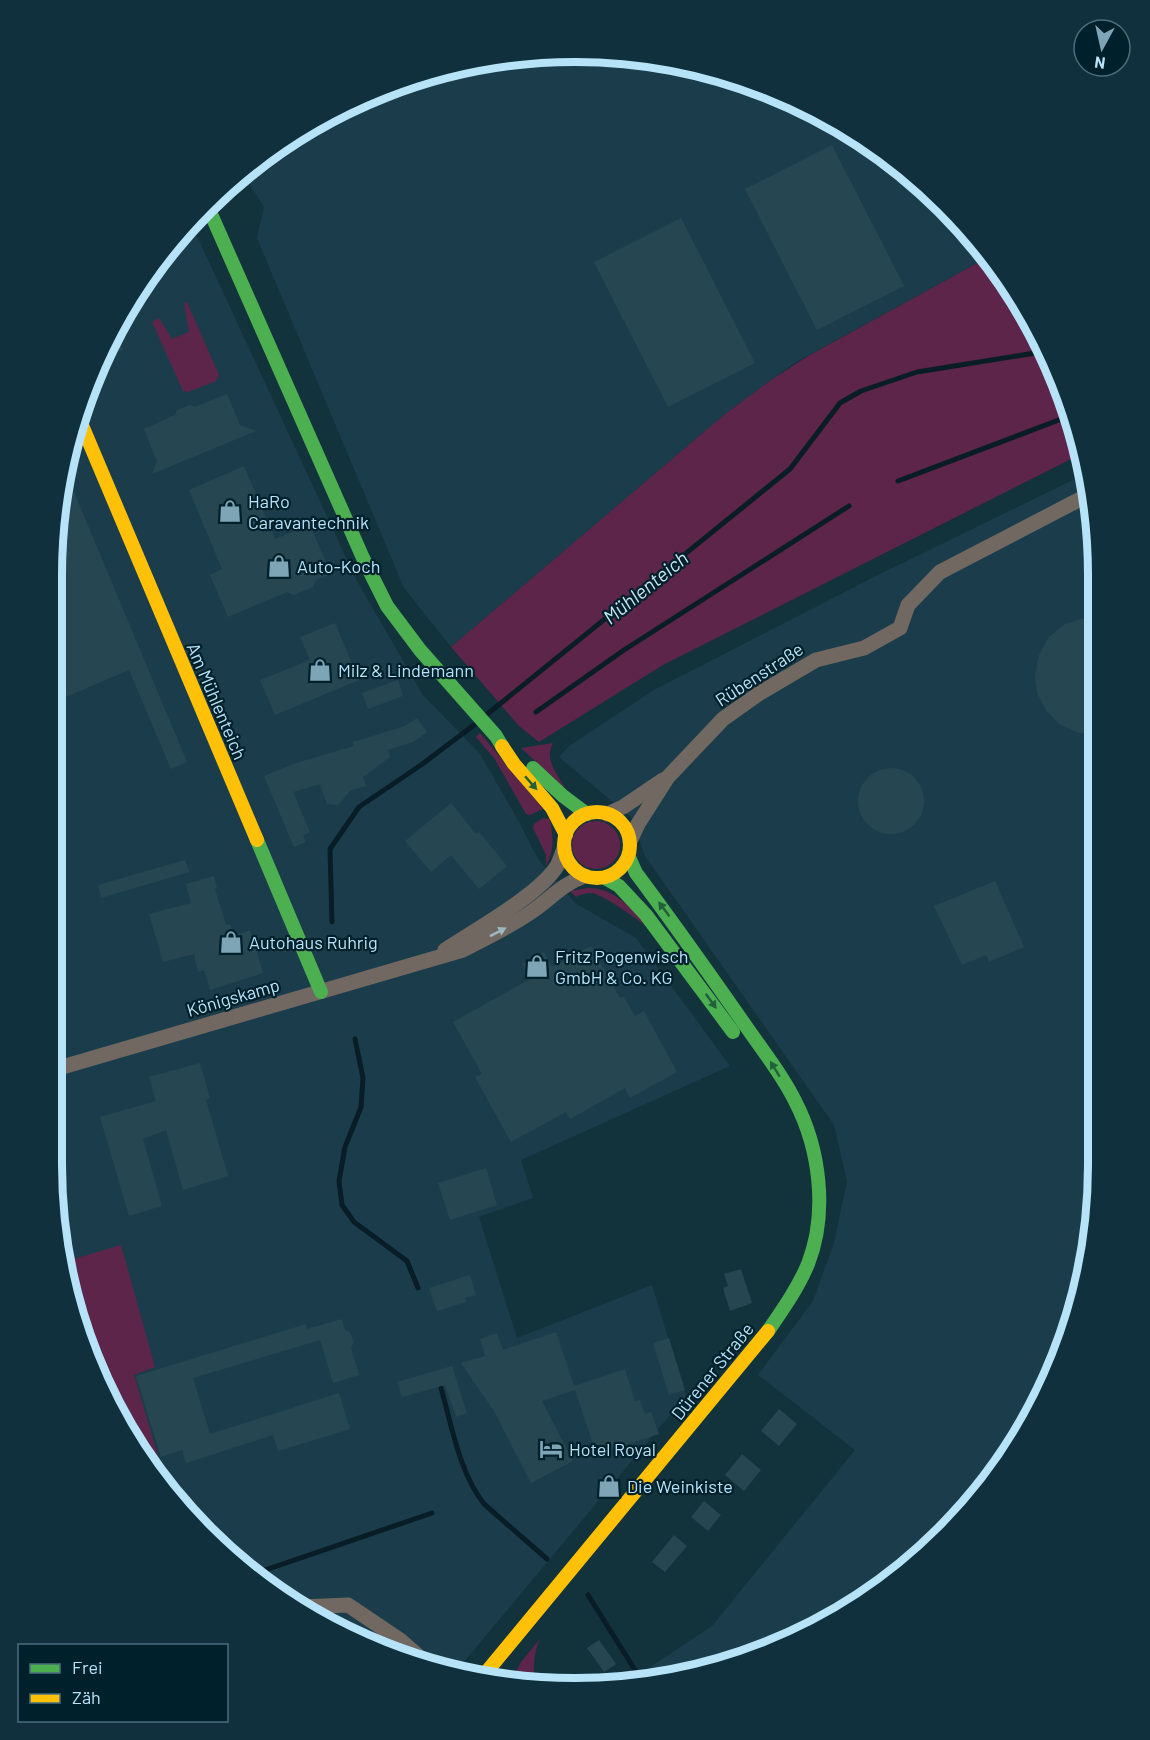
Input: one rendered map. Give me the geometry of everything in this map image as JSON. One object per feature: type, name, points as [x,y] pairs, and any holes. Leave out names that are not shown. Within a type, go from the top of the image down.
[{"type":"main road","points":[[211,213],[363,558],[387,606],[420,650],[493,733],[514,764],[552,808],[565,842],[568,860],[575,870],[595,879],[605,878],[615,874],[629,857],[630,841],[623,824],[608,814],[597,812],[587,814],[574,822],[565,842]]},
{"type":"main road","name":"Am Mühlenteich","points":[[83,428],[321,992]]},
{"type":"main road","points":[[493,733],[563,796],[587,814]]},
{"type":"main road","name":"Dürener Straße","points":[[487,1671],[759,1342],[797,1290],[808,1265],[816,1237],[820,1210],[818,1182],[809,1140],[798,1107],[705,964],[636,873],[629,857]]},
{"type":"main road","name":"Dürener Straße","points":[[605,878],[619,886],[646,915],[712,1002],[809,1140]]},
{"type":"street","name":"Rübenstraße","points":[[630,841],[638,824],[668,777],[723,719],[760,693],[816,660],[864,648],[900,628],[908,605],[940,572],[1082,498]]},
{"type":"street","name":"Rübenstraße","points":[[608,814],[623,807],[668,777]]},
{"type":"street","name":"Königskamp","points":[[424,962],[526,896],[556,866],[565,842]]},
{"type":"street","name":"Königskamp","points":[[62,1067],[463,950],[510,926],[571,881],[585,876]]},
{"type":"street","points":[[314,1607],[348,1605],[400,1640],[414,1652]]},
{"type":"shaded area","points":[[541,63],[609,63],[675,71],[708,79],[802,114],[860,148],[914,189],[961,236],[981,261],[796,362],[771,380],[725,414],[451,647],[404,588],[257,238],[264,207],[247,180],[318,130],[378,101],[442,79],[475,71]]},
{"type":"shaded area","points":[[194,230],[357,581],[423,695],[480,754],[538,859],[575,903],[636,938],[730,1066],[521,1160],[533,1198],[479,1217],[517,1338],[652,1285],[686,1396],[461,1666],[410,1651],[348,1626],[290,1592],[236,1551],[189,1504],[148,1450],[130,1422],[101,1362],[79,1298],[71,1265],[63,1199],[63,541],[71,475],[79,442],[101,378],[130,318],[168,262]]},
{"type":"shaded area","points":[[981,261],[1020,318],[1036,348],[1061,410],[1075,457],[663,665],[539,742],[519,726],[451,647],[725,414],[808,356]]},
{"type":"shaded area","points":[[187,302],[219,375],[216,381],[188,392],[183,391],[152,322],[159,318],[172,339],[189,332],[184,303]]},
{"type":"shaded area","points":[[1079,477],[1087,541],[1088,575],[1088,1165],[1087,1199],[1079,1265],[1071,1298],[1049,1362],[1020,1422],[982,1478],[961,1504],[914,1551],[860,1592],[802,1626],[708,1661],[649,1673],[647,1669],[712,1626],[855,1450],[758,1375],[813,1301],[834,1243],[847,1181],[834,1125],[645,856],[631,817],[559,757],[569,746],[654,690],[872,578]]},
{"type":"shaded area","points":[[480,733],[543,809],[530,815],[526,814],[494,758],[476,737]]},
{"type":"shaded area","points":[[553,743],[551,761],[565,788],[521,748]]},
{"type":"shaded area","points":[[543,818],[550,819],[552,837],[551,854],[546,866],[546,855],[533,828],[534,824]]},
{"type":"shaded area","points":[[591,821],[601,821],[613,828],[620,840],[620,850],[613,862],[601,869],[591,869],[576,858],[572,850],[572,840],[583,825]]},
{"type":"shaded area","points":[[588,888],[607,892],[623,901],[649,928],[596,894],[583,894],[576,897],[570,891]]},
{"type":"shaded area","points":[[121,1245],[155,1367],[134,1375],[158,1456],[154,1458],[148,1450],[114,1392],[89,1330],[70,1260]]},
{"type":"shaded area","points":[[540,1639],[534,1662],[534,1676],[514,1675],[521,1662]]},
{"type":"building","points":[[832,145],[904,286],[817,330],[745,189]]},
{"type":"building","points":[[681,218],[755,363],[668,407],[594,262]]},
{"type":"building","points":[[119,340],[123,350],[111,355]]},
{"type":"building","points":[[227,394],[240,425],[256,431],[152,474],[157,461],[144,429],[175,415],[177,410],[190,405],[195,407]]},
{"type":"building","points":[[244,466],[275,539],[310,525],[331,574],[316,580],[313,587],[294,595],[287,592],[228,617],[210,575],[222,569],[189,490]]},
{"type":"building","points":[[70,482],[187,762],[171,769],[129,670],[62,699],[63,541]]},
{"type":"building","points":[[1088,618],[1088,734],[1076,732],[1059,724],[1046,710],[1037,693],[1035,675],[1039,655],[1049,637],[1065,624]]},
{"type":"building","name":"Milz & Lindemann","points":[[335,623],[359,680],[275,715],[260,680],[310,660],[300,637]]},
{"type":"building","points":[[398,680],[403,696],[368,709],[362,693]]},
{"type":"building","points":[[417,718],[427,732],[413,742],[388,750],[390,757],[363,777],[366,786],[351,790],[338,805],[327,804],[320,784],[293,792],[310,832],[303,836],[306,842],[294,847],[264,776],[293,764],[354,746],[353,742],[405,726]]},
{"type":"building","points":[[891,768],[904,770],[919,783],[924,801],[922,814],[909,829],[891,834],[878,832],[863,819],[858,801],[860,788],[873,773]]},
{"type":"building","points":[[451,803],[476,834],[479,832],[507,866],[479,889],[451,855],[431,872],[405,841]]},
{"type":"building","points":[[1088,852],[1088,905],[1084,873]]},
{"type":"building","points":[[185,860],[189,872],[101,898],[98,885]]},
{"type":"building","points":[[214,876],[217,888],[215,889],[226,925],[230,924],[234,936],[250,930],[263,973],[210,990],[204,970],[198,972],[194,954],[163,962],[149,914],[191,903],[186,884]]},
{"type":"building","points":[[995,881],[1024,947],[989,962],[986,955],[962,965],[934,906]]},
{"type":"building","points":[[591,946],[620,998],[623,996],[635,1016],[644,1011],[677,1072],[630,1098],[625,1088],[570,1119],[566,1112],[511,1142],[475,1077],[482,1074],[453,1022],[530,979],[522,964],[544,952],[552,967]]},
{"type":"building","points":[[200,1063],[210,1098],[206,1100],[228,1176],[183,1190],[166,1130],[143,1139],[162,1206],[129,1216],[100,1117],[156,1101],[149,1077]]},
{"type":"building","points":[[486,1168],[497,1205],[450,1220],[438,1183]]},
{"type":"building","points":[[741,1269],[752,1303],[730,1311],[723,1288],[728,1286],[724,1274]]},
{"type":"building","points":[[470,1275],[476,1295],[465,1298],[466,1302],[437,1311],[429,1288]]},
{"type":"building","points":[[342,1319],[345,1330],[350,1332],[354,1342],[351,1348],[359,1375],[333,1383],[320,1340],[193,1378],[210,1434],[339,1393],[350,1429],[278,1451],[273,1435],[186,1463],[182,1450],[161,1457],[136,1376],[306,1324],[307,1329]]},
{"type":"building","points":[[556,1332],[574,1386],[625,1369],[635,1401],[640,1400],[645,1414],[651,1412],[659,1434],[596,1453],[575,1390],[542,1401],[573,1461],[531,1483],[494,1411],[461,1363],[485,1356],[480,1339],[497,1333],[503,1350]]},
{"type":"building","points":[[669,1338],[685,1390],[669,1395],[653,1343]]},
{"type":"building","points":[[452,1366],[467,1413],[456,1417],[445,1385],[402,1397],[397,1382]]},
{"type":"building","points":[[779,1409],[797,1424],[779,1446],[761,1431]]},
{"type":"building","points":[[742,1454],[761,1470],[744,1491],[725,1475]]},
{"type":"building","points":[[704,1501],[721,1515],[708,1531],[691,1517]]},
{"type":"building","points":[[674,1535],[687,1546],[665,1572],[652,1562]]},
{"type":"building","points":[[599,1640],[616,1664],[604,1672],[587,1648]]},
{"type":"waterway","name":"Mühlenteich","points":[[485,716],[790,469],[840,403],[861,391],[917,372],[1038,353]]},
{"type":"waterway","points":[[898,481],[1064,418]]},
{"type":"waterway","points":[[536,712],[624,650],[849,506]]},
{"type":"waterway","name":"Mühlenteich","points":[[332,922],[330,849],[359,807],[421,765],[478,722]]},
{"type":"waterway","name":"Mühlenteich","points":[[355,1039],[363,1078],[361,1107],[345,1147],[339,1181],[342,1205],[354,1222],[407,1261],[418,1288]]},
{"type":"waterway","name":"Mühlenteich","points":[[441,1388],[457,1448],[475,1491],[484,1504],[547,1559]]},
{"type":"waterway","points":[[261,1571],[432,1513]]},
{"type":"waterway","name":"Mühlenteich","points":[[588,1595],[638,1674]]},
{"type":"traffic: fast","points":[[211,213],[363,558],[387,606],[420,650],[496,736],[502,746]]},
{"type":"traffic: fast","points":[[533,768],[563,796],[587,814]]},
{"type":"traffic: fast","points":[[257,840],[321,992]]},
{"type":"traffic: fast","points":[[629,857],[636,873],[780,1074],[804,1120],[810,1140],[815,1160],[819,1203],[814,1244],[800,1282],[768,1331]]},
{"type":"traffic: fast","points":[[605,878],[619,886],[646,915],[733,1032]]},
{"type":"traffic: slow","points":[[83,428],[257,840]]},
{"type":"traffic: slow","points":[[502,746],[514,764],[552,808],[566,835]]},
{"type":"traffic: slow","points":[[597,812],[610,815],[620,822],[627,832],[630,845],[627,858],[620,868],[610,875],[597,878],[584,875],[574,868],[567,858],[564,845],[567,832],[574,822],[584,815],[597,812]]},
{"type":"traffic: slow","points":[[487,1671],[768,1331]]},
{"type":"place","name":"HaRo Caravantechnik","points":[[230,511]]},
{"type":"place","name":"Auto-Koch","points":[[279,566]]},
{"type":"place","name":"Milz & Lindemann","points":[[320,670]]},
{"type":"place","name":"Autohaus Ruhrig","points":[[231,942]]},
{"type":"place","name":"Fritz Pogenwisch GmbH & Co. KG","points":[[537,966]]},
{"type":"place","name":"Hotel Royal","points":[[551,1449]]},
{"type":"place","name":"Die Weinkiste","points":[[609,1486]]}]
